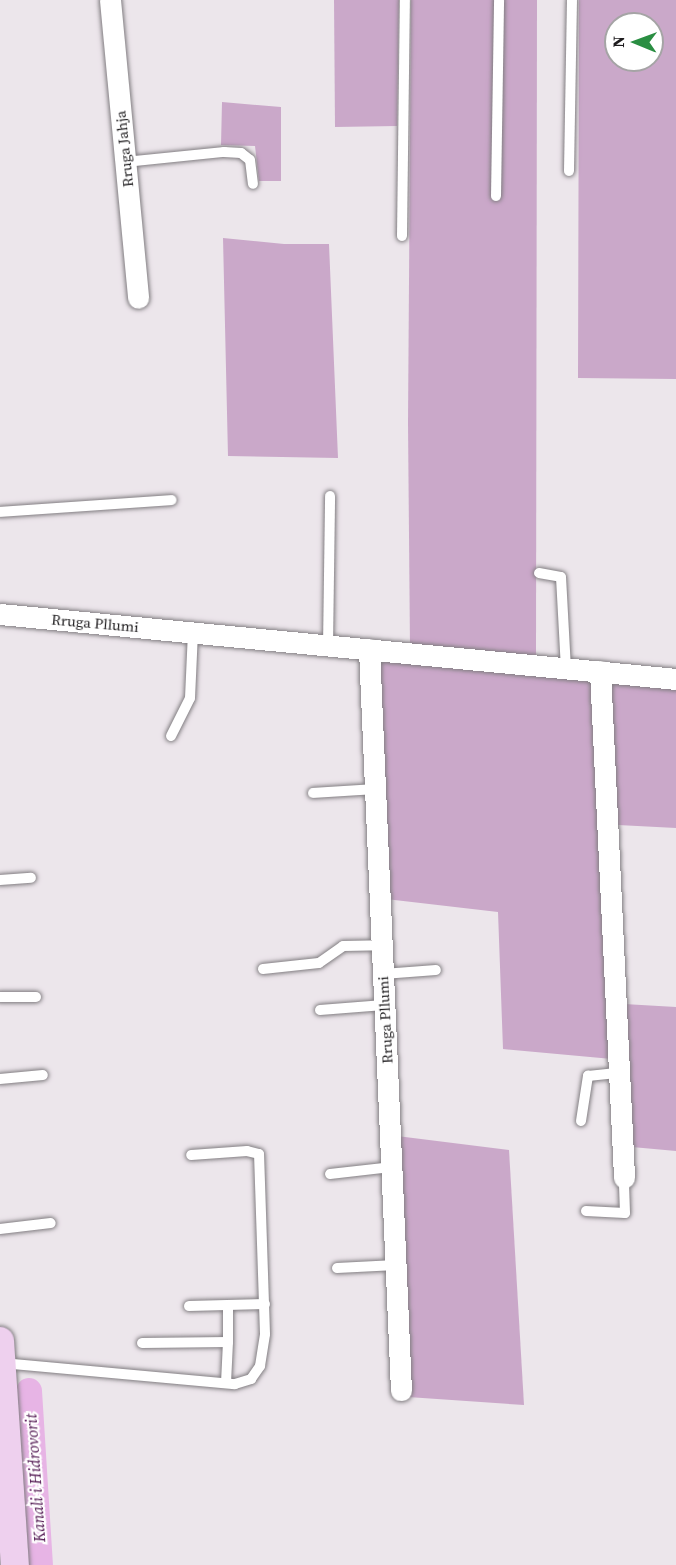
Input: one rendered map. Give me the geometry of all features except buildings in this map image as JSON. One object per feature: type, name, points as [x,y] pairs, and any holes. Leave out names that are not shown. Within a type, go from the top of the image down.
[{"type":"street","name":"Rruga Jahja","points":[[110,0],[138,298]]},
{"type":"street","name":"Rruga Pllumi","points":[[0,614],[676,679]]},
{"type":"street","name":"Rruga Pllumi","points":[[369,649],[401,1390]]},
{"type":"street","points":[[600,671],[624,1178]]},
{"type":"street","points":[[1,1366],[15,1565]]},
{"type":"lane","points":[[402,237],[405,0]]},
{"type":"lane","points":[[496,196],[499,0]]},
{"type":"lane","points":[[569,171],[572,0]]},
{"type":"lane","points":[[125,162],[224,152],[242,153],[250,160],[253,184]]},
{"type":"lane","points":[[328,646],[330,496]]},
{"type":"lane","points":[[0,512],[172,500]]},
{"type":"lane","points":[[539,573],[561,577],[566,668]]},
{"type":"lane","points":[[171,736],[190,698],[193,633]]},
{"type":"lane","points":[[313,793],[375,789]]},
{"type":"lane","points":[[0,880],[31,878]]},
{"type":"lane","points":[[263,969],[319,963],[343,946],[382,945]]},
{"type":"lane","points":[[383,974],[436,970]]},
{"type":"lane","points":[[0,997],[36,998]]},
{"type":"lane","points":[[320,1010],[384,1005]]},
{"type":"lane","points":[[581,1121],[588,1076],[619,1073]]},
{"type":"lane","points":[[0,1079],[43,1075]]},
{"type":"lane","points":[[1,1366],[235,1384],[250,1379],[260,1366],[265,1344],[259,1154],[247,1151],[191,1155]]},
{"type":"lane","points":[[330,1174],[392,1167]]},
{"type":"lane","points":[[586,1211],[625,1213],[624,1178]]},
{"type":"lane","points":[[0,1229],[51,1223]]},
{"type":"lane","points":[[337,1268],[396,1265]]},
{"type":"lane","points":[[189,1306],[265,1304]]},
{"type":"lane","points":[[226,1383],[228,1305]]},
{"type":"lane","points":[[142,1343],[228,1342]]},
{"type":"shaded area","points":[[334,0],[399,0],[397,126],[335,127]]},
{"type":"shaded area","points":[[411,0],[537,0],[536,657],[410,647],[408,423]]},
{"type":"shaded area","points":[[579,0],[676,0],[676,379],[578,378]]},
{"type":"shaded area","points":[[222,102],[281,107],[281,181],[259,181],[255,146],[221,145]]},
{"type":"shaded area","points":[[223,238],[284,244],[329,244],[338,458],[228,456]]},
{"type":"shaded area","points":[[376,658],[592,682],[612,1059],[503,1049],[498,912],[386,899]]},
{"type":"shaded area","points":[[617,681],[676,687],[676,828],[618,825],[610,685]]},
{"type":"shaded area","points":[[624,1004],[676,1007],[676,1151],[632,1147]]},
{"type":"shaded area","points":[[397,1136],[509,1150],[524,1405],[408,1397]]},
{"type":"waterway","name":"Kanali i Hidrovorit","points":[[29,1391],[40,1565]]}]
